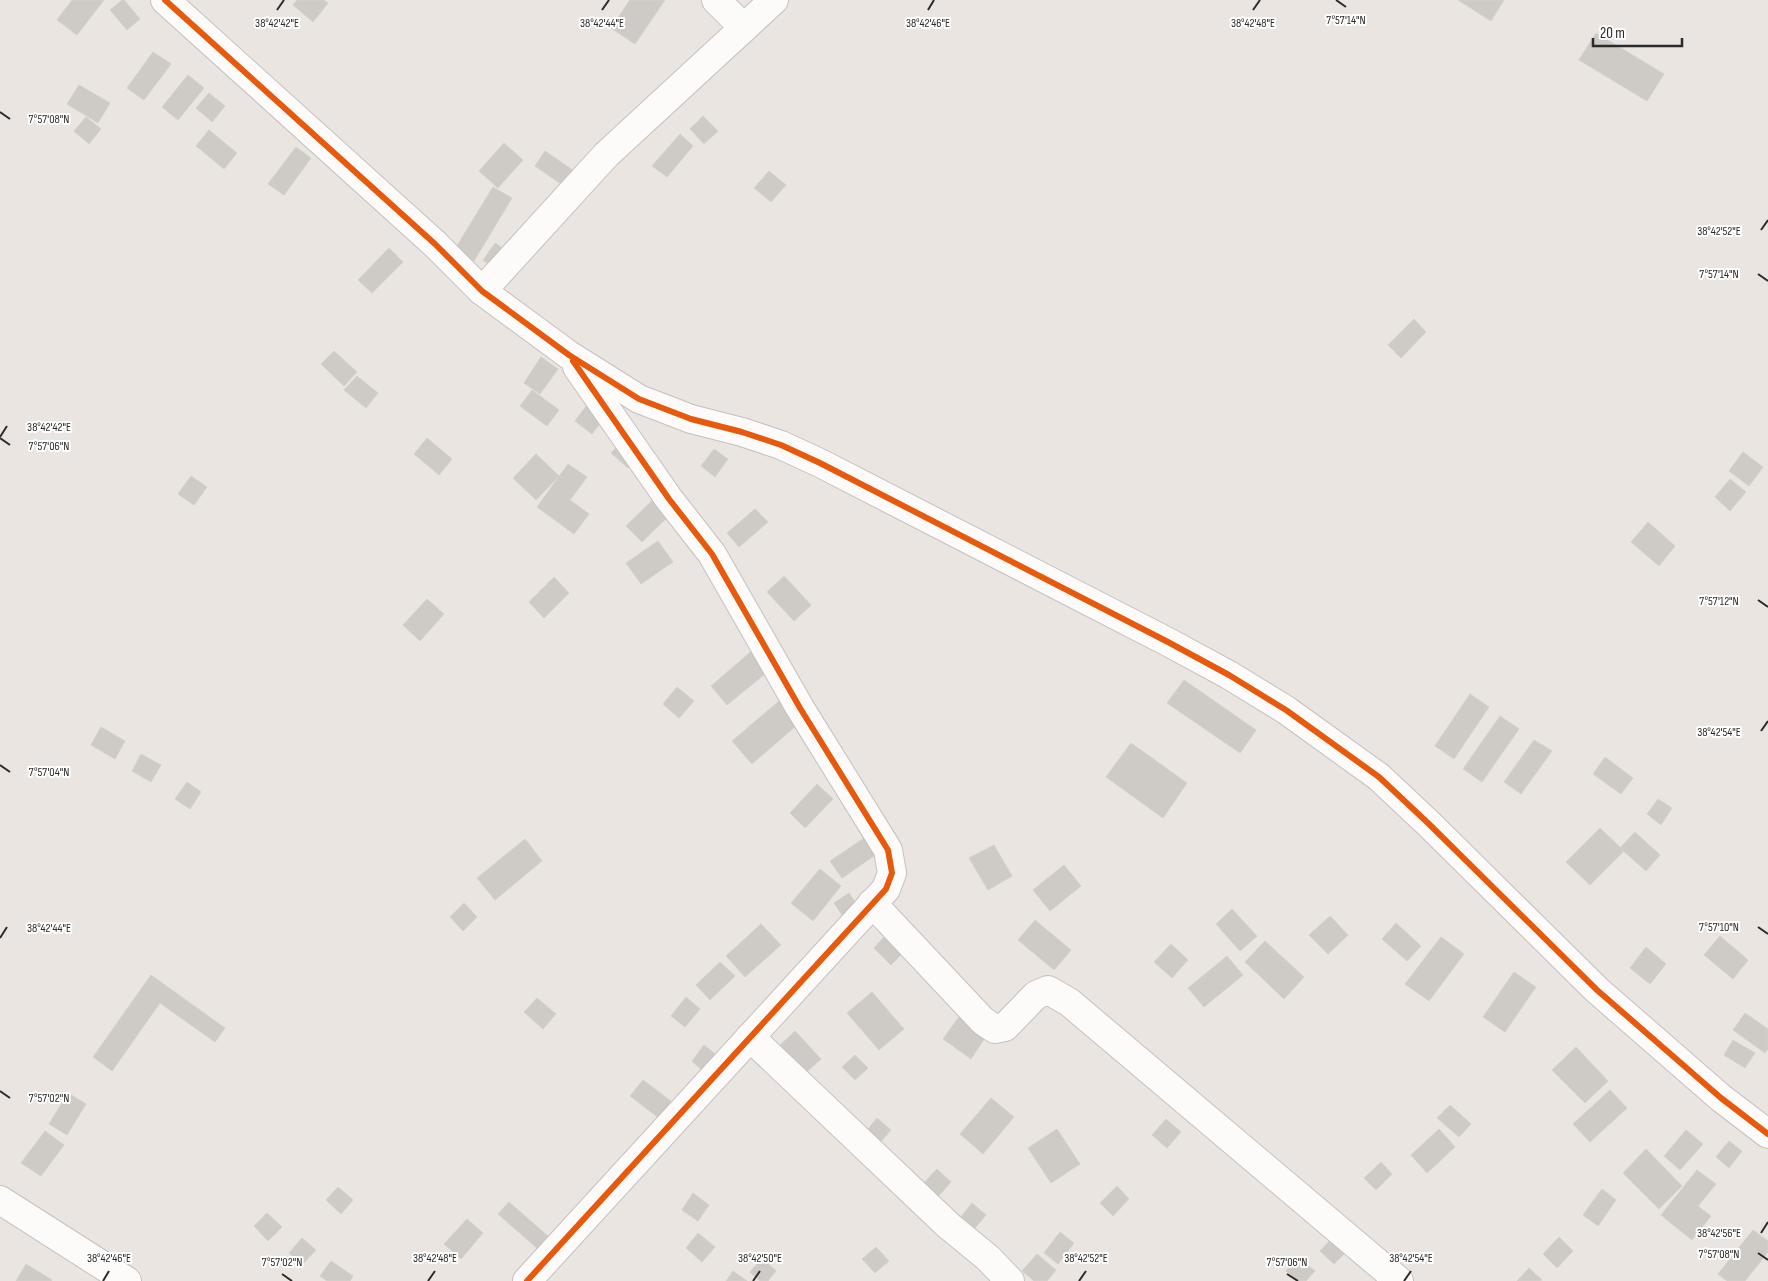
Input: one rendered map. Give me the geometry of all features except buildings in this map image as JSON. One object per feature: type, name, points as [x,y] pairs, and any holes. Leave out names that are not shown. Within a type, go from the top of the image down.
[{"type":"street","points":[[165,0],[435,244],[482,291],[569,355],[639,399],[691,419],[742,432],[781,445],[820,463],[1160,638],[1229,675],[1286,710],[1379,777],[1597,990],[1721,1098],[1768,1134]]},
{"type":"street","points":[[716,0],[744,28]]},
{"type":"street","points":[[482,291],[606,155],[774,0]]},
{"type":"street","points":[[527,1281],[886,889],[892,873],[888,850],[800,708],[712,554],[669,499],[569,355]]},
{"type":"street","points":[[872,904],[983,1021],[995,1029],[1005,1027],[1036,995],[1048,990],[1069,1002],[1399,1281]]},
{"type":"street","points":[[750,1037],[949,1226],[988,1258],[1010,1281]]},
{"type":"street","points":[[0,1200],[127,1281]]},
{"type":"cycle path","points":[[165,0],[435,244],[482,291],[569,355],[639,399],[691,419],[742,432],[781,445],[820,463],[1168,642],[1229,675],[1286,710],[1379,777],[1597,990],[1721,1098],[1768,1134]]},
{"type":"cycle path","points":[[527,1281],[886,889],[892,873],[888,850],[800,708],[712,554],[669,499],[573,361]]}]
